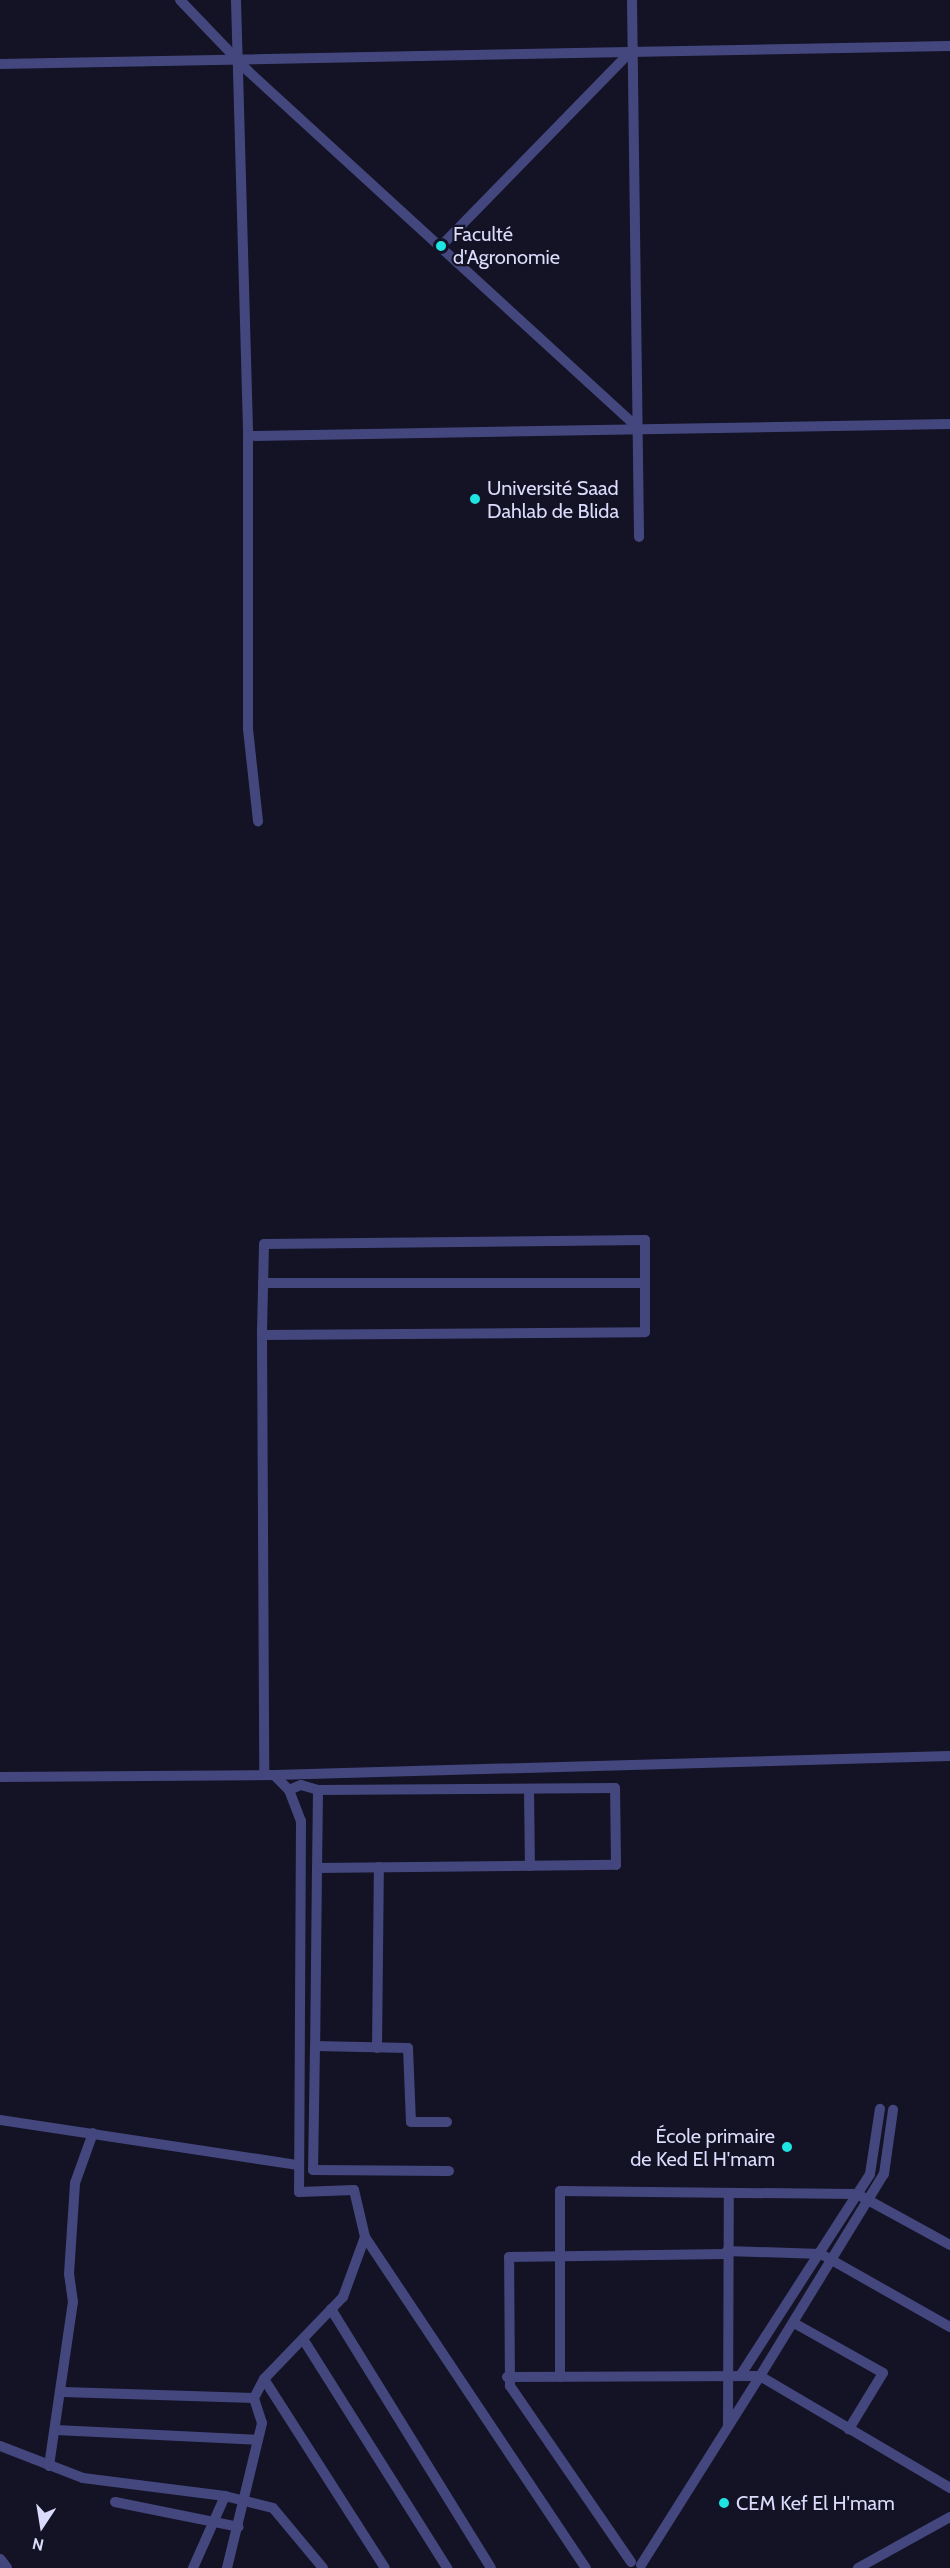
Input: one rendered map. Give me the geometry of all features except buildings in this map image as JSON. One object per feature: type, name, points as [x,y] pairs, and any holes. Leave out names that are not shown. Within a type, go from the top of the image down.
[{"type":"street","points":[[180,0],[237,59],[638,428]]},
{"type":"street","points":[[236,0],[248,436],[248,729],[258,821]]},
{"type":"street","points":[[632,0],[639,537]]},
{"type":"street","points":[[0,64],[633,49],[950,46]]},
{"type":"street","points":[[440,247],[633,49]]},
{"type":"street","points":[[248,436],[950,424]]},
{"type":"street","points":[[262,1335],[645,1332],[645,1240],[264,1244],[262,1335],[269,1774]]},
{"type":"street","points":[[263,1282],[645,1283]]},
{"type":"street","points":[[0,1777],[269,1774],[301,1780],[950,1756]]},
{"type":"street","points":[[269,1774],[289,1790],[301,1821],[297,2165],[299,2192],[354,2190],[365,2237],[586,2568]]},
{"type":"street","points":[[289,1790],[301,1780]]},
{"type":"street","points":[[301,1780],[318,1790],[615,1788],[616,1865],[317,1868]]},
{"type":"street","points":[[529,1789],[530,1866]]},
{"type":"street","points":[[318,1790],[313,2170],[449,2170]]},
{"type":"street","points":[[377,2048],[379,1867]]},
{"type":"street","points":[[315,2046],[408,2048],[411,2122],[447,2122]]},
{"type":"street","points":[[740,2376],[821,2254],[870,2174],[880,2109]]},
{"type":"street","points":[[893,2110],[884,2174],[870,2198],[833,2259],[794,2323],[728,2427],[635,2566],[507,2377],[509,2256],[727,2252],[821,2254],[833,2259],[950,2327]]},
{"type":"street","points":[[0,2120],[297,2165]]},
{"type":"street","points":[[49,2466],[63,2392],[73,2302],[69,2274],[75,2183],[93,2133]]},
{"type":"street","points":[[560,2377],[560,2191],[857,2194],[870,2198],[950,2245]]},
{"type":"street","points":[[728,2427],[729,2193]]},
{"type":"street","points":[[226,2568],[247,2499],[262,2423],[254,2398],[264,2379],[343,2296],[365,2237]]},
{"type":"street","points":[[331,2309],[491,2568]]},
{"type":"street","points":[[794,2323],[883,2373],[849,2429]]},
{"type":"street","points":[[303,2339],[447,2568]]},
{"type":"street","points":[[507,2377],[760,2376],[950,2488]]},
{"type":"street","points":[[264,2379],[385,2568]]},
{"type":"street","points":[[63,2392],[254,2398]]},
{"type":"street","points":[[56,2430],[258,2440]]},
{"type":"street","points":[[0,2446],[83,2478],[247,2499],[273,2508],[323,2568]]},
{"type":"street","points":[[193,2568],[225,2496]]},
{"type":"street","points":[[115,2502],[239,2527]]},
{"type":"street","points":[[858,2568],[950,2517]]},
{"type":"street","points":[[0,2560],[6,2568]]},
{"type":"place","name":"Faculté d'Agronomie","points":[[441,246]]},
{"type":"place","name":"Université Saad Dahlab de Blida","points":[[475,499]]},
{"type":"place","name":"École primaire de Ked El H'mam","points":[[787,2147]]},
{"type":"place","name":"CEM Kef El H'mam","points":[[724,2503]]}]
